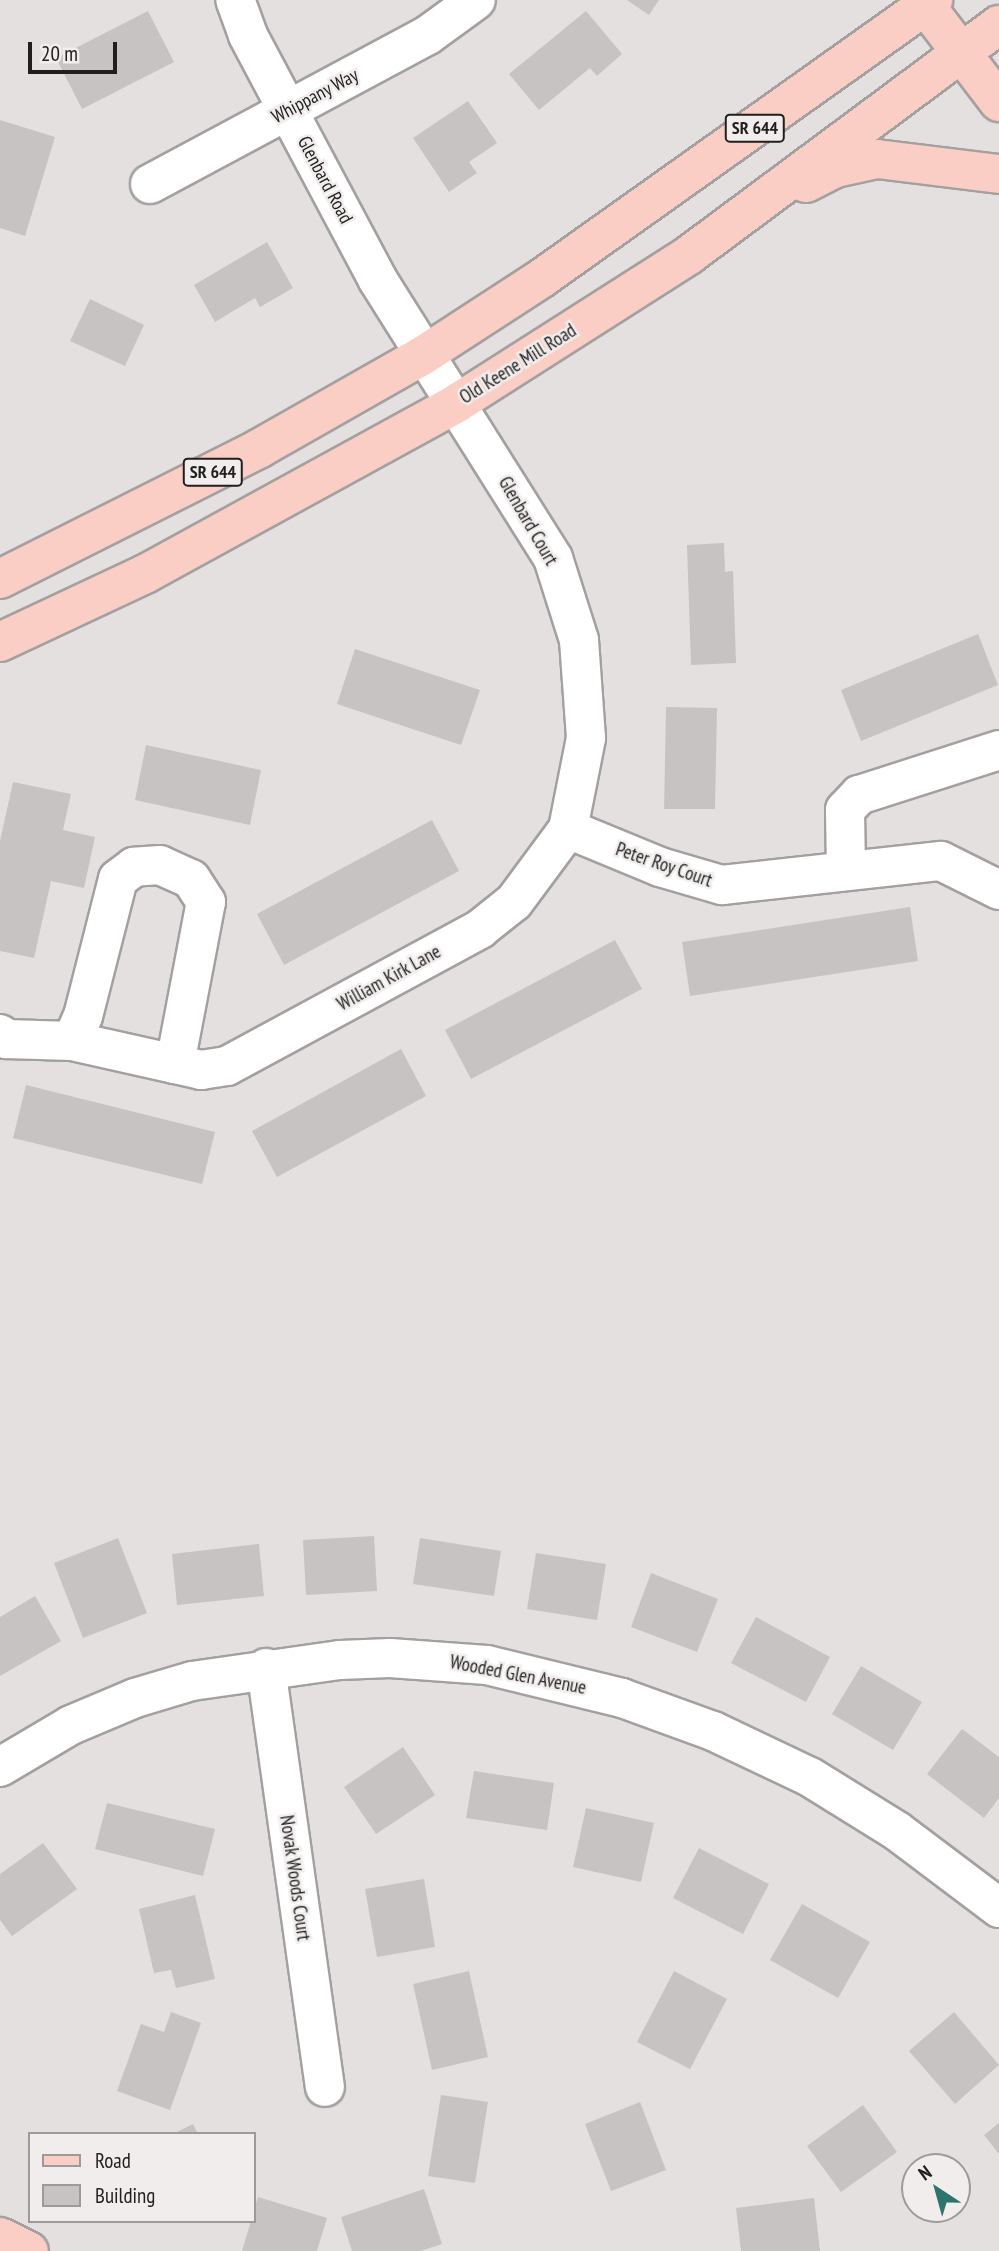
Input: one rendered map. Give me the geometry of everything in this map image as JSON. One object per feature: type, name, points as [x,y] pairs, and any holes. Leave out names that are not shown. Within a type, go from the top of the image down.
[{"type":"main road","points":[[929,3],[960,52],[999,102]]},
{"type":"main road","name":"SR 644","points":[[0,579],[260,447],[422,356],[542,278],[929,3]]},
{"type":"main road","name":"Old Keene Mill Road","points":[[0,642],[147,573],[457,403],[690,256],[960,52],[999,26]]},
{"type":"main road","points":[[736,219],[835,169],[877,159],[999,174]]},
{"type":"main road","points":[[0,2236],[29,2251]]},
{"type":"street","name":"Glenbard Road","points":[[235,0],[289,110],[422,356]]},
{"type":"street","name":"Whippany Way","points":[[150,184],[428,35],[476,0]]},
{"type":"street","name":"Glenbard Court","points":[[422,356],[457,403],[553,558],[579,640],[586,738],[568,829]]},
{"type":"street","points":[[846,869],[845,810],[859,795],[999,750]]},
{"type":"street","name":"Peter Roy Court","points":[[568,829],[660,867],[722,886],[846,869],[941,861],[999,890]]},
{"type":"street","name":"William Kirk Lane","points":[[2,1038],[72,1041],[201,1070],[228,1066],[480,929],[514,902],[568,829]]},
{"type":"street","points":[[72,1041],[83,1016],[118,879],[134,867],[160,865],[191,879],[206,902],[175,1064]]},
{"type":"street","name":"Wooded Glen Avenue","points":[[0,1767],[71,1725],[135,1698],[192,1682],[266,1668],[390,1658],[445,1660],[535,1675],[622,1698],[713,1731],[810,1777],[897,1831],[999,1908]]},
{"type":"street","name":"Novak Woods Court","points":[[266,1668],[325,2087]]},
{"type":"building","points":[[627,0],[659,0],[649,15]]},
{"type":"building","points":[[148,11],[174,62],[82,109],[56,58]]},
{"type":"building","points":[[586,11],[622,54],[597,76],[590,68],[539,110],[509,74]]},
{"type":"building","points":[[468,101],[497,143],[469,162],[477,173],[449,192],[413,138]]},
{"type":"building","points":[[0,120],[55,137],[25,236],[0,228]]},
{"type":"building","points":[[267,242],[293,288],[260,307],[255,298],[215,322],[194,285]]},
{"type":"building","points":[[90,299],[144,325],[125,366],[70,341]]},
{"type":"building","points":[[724,543],[725,572],[733,571],[736,663],[691,665],[687,545]]},
{"type":"building","points":[[978,634],[998,685],[861,741],[841,690]]},
{"type":"building","points":[[355,649],[480,690],[461,745],[337,704]]},
{"type":"building","points":[[666,707],[717,708],[715,809],[664,809]]},
{"type":"building","points":[[146,745],[261,770],[250,825],[135,800]]},
{"type":"building","points":[[13,782],[71,794],[63,830],[95,837],[84,888],[51,881],[34,958],[0,951],[0,841]]},
{"type":"building","points":[[432,820],[459,871],[284,965],[257,914]]},
{"type":"building","points":[[910,907],[918,961],[690,996],[682,942]]},
{"type":"building","points":[[615,940],[642,989],[471,1079],[445,1030]]},
{"type":"building","points":[[401,1049],[426,1096],[277,1177],[252,1131]]},
{"type":"building","points":[[26,1085],[215,1132],[202,1184],[13,1138]]},
{"type":"building","points":[[374,1536],[377,1591],[306,1595],[303,1540]]},
{"type":"building","points":[[118,1538],[147,1613],[83,1638],[54,1563]]},
{"type":"building","points":[[420,1538],[501,1551],[494,1596],[413,1584]]},
{"type":"building","points":[[259,1544],[264,1596],[177,1605],[172,1554]]},
{"type":"building","points":[[536,1553],[606,1564],[597,1620],[527,1609]]},
{"type":"building","points":[[651,1573],[718,1599],[697,1652],[631,1627]]},
{"type":"building","points":[[35,1596],[61,1641],[0,1676],[0,1617]]},
{"type":"building","points":[[756,1617],[830,1657],[806,1702],[731,1663]]},
{"type":"building","points":[[861,1666],[922,1702],[893,1750],[832,1714]]},
{"type":"building","points":[[962,1729],[999,1757],[999,1798],[984,1818],[927,1774]]},
{"type":"building","points":[[403,1747],[435,1795],[376,1834],[344,1787]]},
{"type":"building","points":[[474,1771],[554,1783],[547,1830],[466,1818]]},
{"type":"building","points":[[107,1803],[215,1829],[203,1876],[95,1849]]},
{"type":"building","points":[[586,1808],[654,1823],[641,1882],[573,1867]]},
{"type":"building","points":[[43,1843],[77,1889],[12,1936],[0,1920],[0,1874]]},
{"type":"building","points":[[699,1848],[769,1884],[743,1934],[673,1898]]},
{"type":"building","points":[[424,1879],[435,1947],[377,1957],[365,1889]]},
{"type":"building","points":[[195,1895],[215,1979],[176,1988],[171,1970],[154,1973],[139,1909]]},
{"type":"building","points":[[802,1904],[870,1942],[838,1998],[770,1960]]},
{"type":"building","points":[[469,1971],[488,2057],[432,2070],[413,1984]]},
{"type":"building","points":[[674,1971],[727,1999],[690,2069],[637,2042]]},
{"type":"building","points":[[171,2012],[201,2023],[170,2110],[117,2091],[141,2024],[164,2032]]},
{"type":"building","points":[[954,2012],[999,2065],[955,2104],[909,2051]]},
{"type":"building","points":[[441,2095],[488,2102],[475,2183],[428,2176]]},
{"type":"building","points":[[640,2102],[666,2170],[611,2191],[585,2124]]},
{"type":"building","points":[[863,2105],[897,2152],[841,2192],[807,2146]]},
{"type":"building","points":[[999,2123],[999,2154],[984,2135]]},
{"type":"building","points":[[193,2124],[197,2132],[177,2132]]},
{"type":"building","points":[[424,2189],[442,2244],[420,2251],[352,2251],[341,2217]]},
{"type":"building","points":[[258,2197],[327,2218],[317,2251],[242,2251],[250,2223],[256,2223]]},
{"type":"building","points":[[814,2198],[820,2251],[741,2251],[736,2208]]}]
